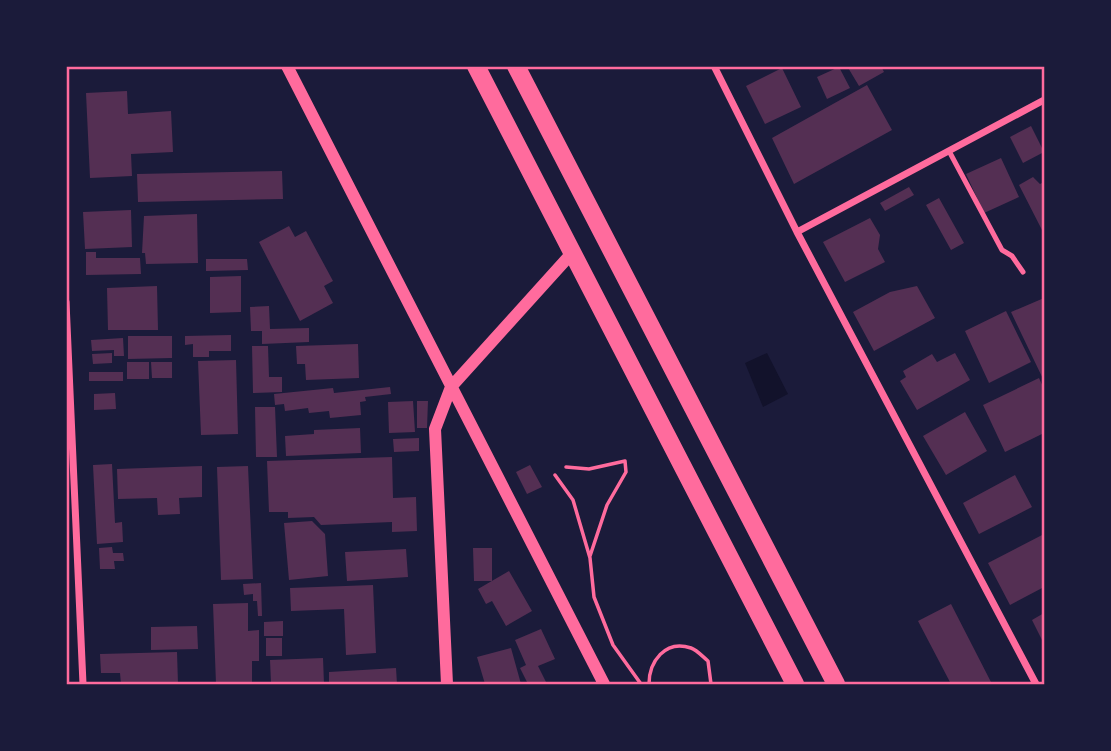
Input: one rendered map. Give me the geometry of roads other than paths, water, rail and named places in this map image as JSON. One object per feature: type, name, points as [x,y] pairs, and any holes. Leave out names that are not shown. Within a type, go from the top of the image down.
[{"type":"highway","points":[[476,66],[795,684]]},
{"type":"highway","points":[[516,66],[836,684]]},
{"type":"street","points":[[287,66],[604,684]]},
{"type":"street","points":[[714,66],[797,232],[1035,684]]},
{"type":"street","points":[[797,232],[1045,100]]},
{"type":"street","points":[[447,684],[435,429],[451,387],[572,253]]},
{"type":"street","points":[[66,302],[83,684]]},
{"type":"lane","points":[[948,151],[1002,250],[1012,256],[1023,272]]}]
